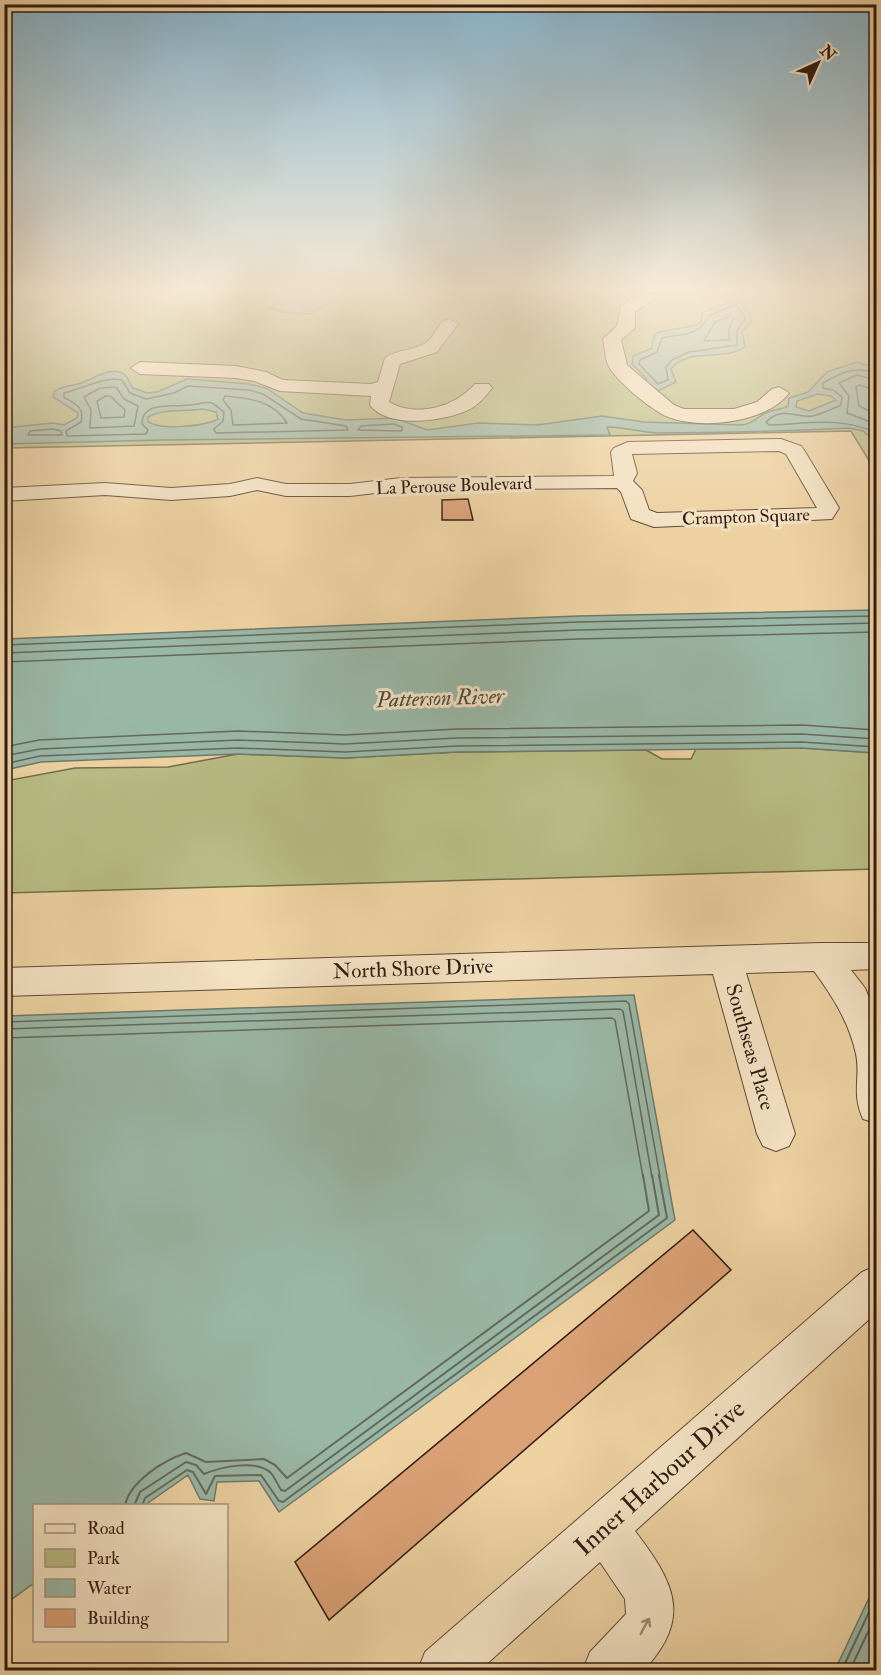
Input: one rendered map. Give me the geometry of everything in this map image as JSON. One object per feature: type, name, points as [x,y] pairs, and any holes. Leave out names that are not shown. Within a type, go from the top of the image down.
[{"type":"street","points":[[216,371],[236,372],[287,386],[373,390],[386,385]]},
{"type":"street","points":[[388,371],[386,385],[379,398],[380,405],[400,415],[420,415],[471,403],[482,388]]},
{"type":"street","points":[[623,371],[658,402],[680,414],[721,416],[756,409],[772,401],[779,393]]},
{"type":"street","name":"Crampton Square","points":[[781,444],[794,450],[828,509],[817,515],[654,520],[639,514],[631,491],[622,482],[626,473],[621,452],[628,448],[781,444]]},
{"type":"street","name":"La Perouse Boulevard","points":[[4,495],[105,489],[171,494],[230,490],[256,496],[286,490],[350,490],[407,484],[622,482]]},
{"type":"street","points":[[821,956],[853,998],[875,1060],[873,1091],[876,1107]]},
{"type":"street","name":"North Shore Drive","points":[[4,982],[876,956]]},
{"type":"street","name":"Southseas Place","points":[[725,959],[776,1134]]},
{"type":"street","name":"Inner Harbour Drive","points":[[443,1671],[876,1286]]},
{"type":"street","points":[[604,1528],[641,1579],[649,1597],[651,1615],[634,1644],[608,1671]]},
{"type":"green space","points":[[5,371],[876,371],[876,472],[851,431],[5,448]]},
{"type":"green space","points":[[802,748],[876,753],[876,869],[5,893],[5,781],[75,768],[168,767],[238,754],[345,758],[457,752],[646,750],[662,759],[691,759],[696,749]]},
{"type":"water","points":[[114,371],[121,372],[127,377],[133,388],[147,393],[157,392],[187,379],[249,384],[266,388],[303,413],[346,420],[395,418],[427,430],[478,423],[537,425],[602,416],[644,422],[744,425],[768,412],[788,406],[789,398],[808,392],[830,371],[876,371],[876,442],[863,431],[849,428],[656,433],[607,427],[610,435],[5,444],[5,428],[53,423],[64,425],[77,418],[78,413],[53,397],[54,392]],"holes":[[[818,394],[830,396],[836,400],[809,411],[796,407],[797,401]],[[202,409],[216,412],[218,419],[203,424],[171,427],[148,421],[148,417],[167,411]]]},
{"type":"water","points":[[639,371],[672,371],[676,382],[658,391],[650,387]]},
{"type":"water","name":"Patterson River","points":[[876,610],[876,753],[802,748],[457,752],[345,758],[238,754],[41,762],[5,770],[5,639],[578,616]]},
{"type":"water","points":[[634,995],[675,1220],[279,1512],[259,1481],[217,1482],[214,1501],[200,1499],[188,1475],[146,1504],[33,1504],[33,1584],[5,1604],[5,1016]]},
{"type":"water","points":[[876,1583],[876,1670],[835,1670]]},
{"type":"building","points":[[468,499],[473,520],[442,520],[442,500]]},
{"type":"building","points":[[693,1230],[731,1270],[329,1620],[295,1562]]}]
